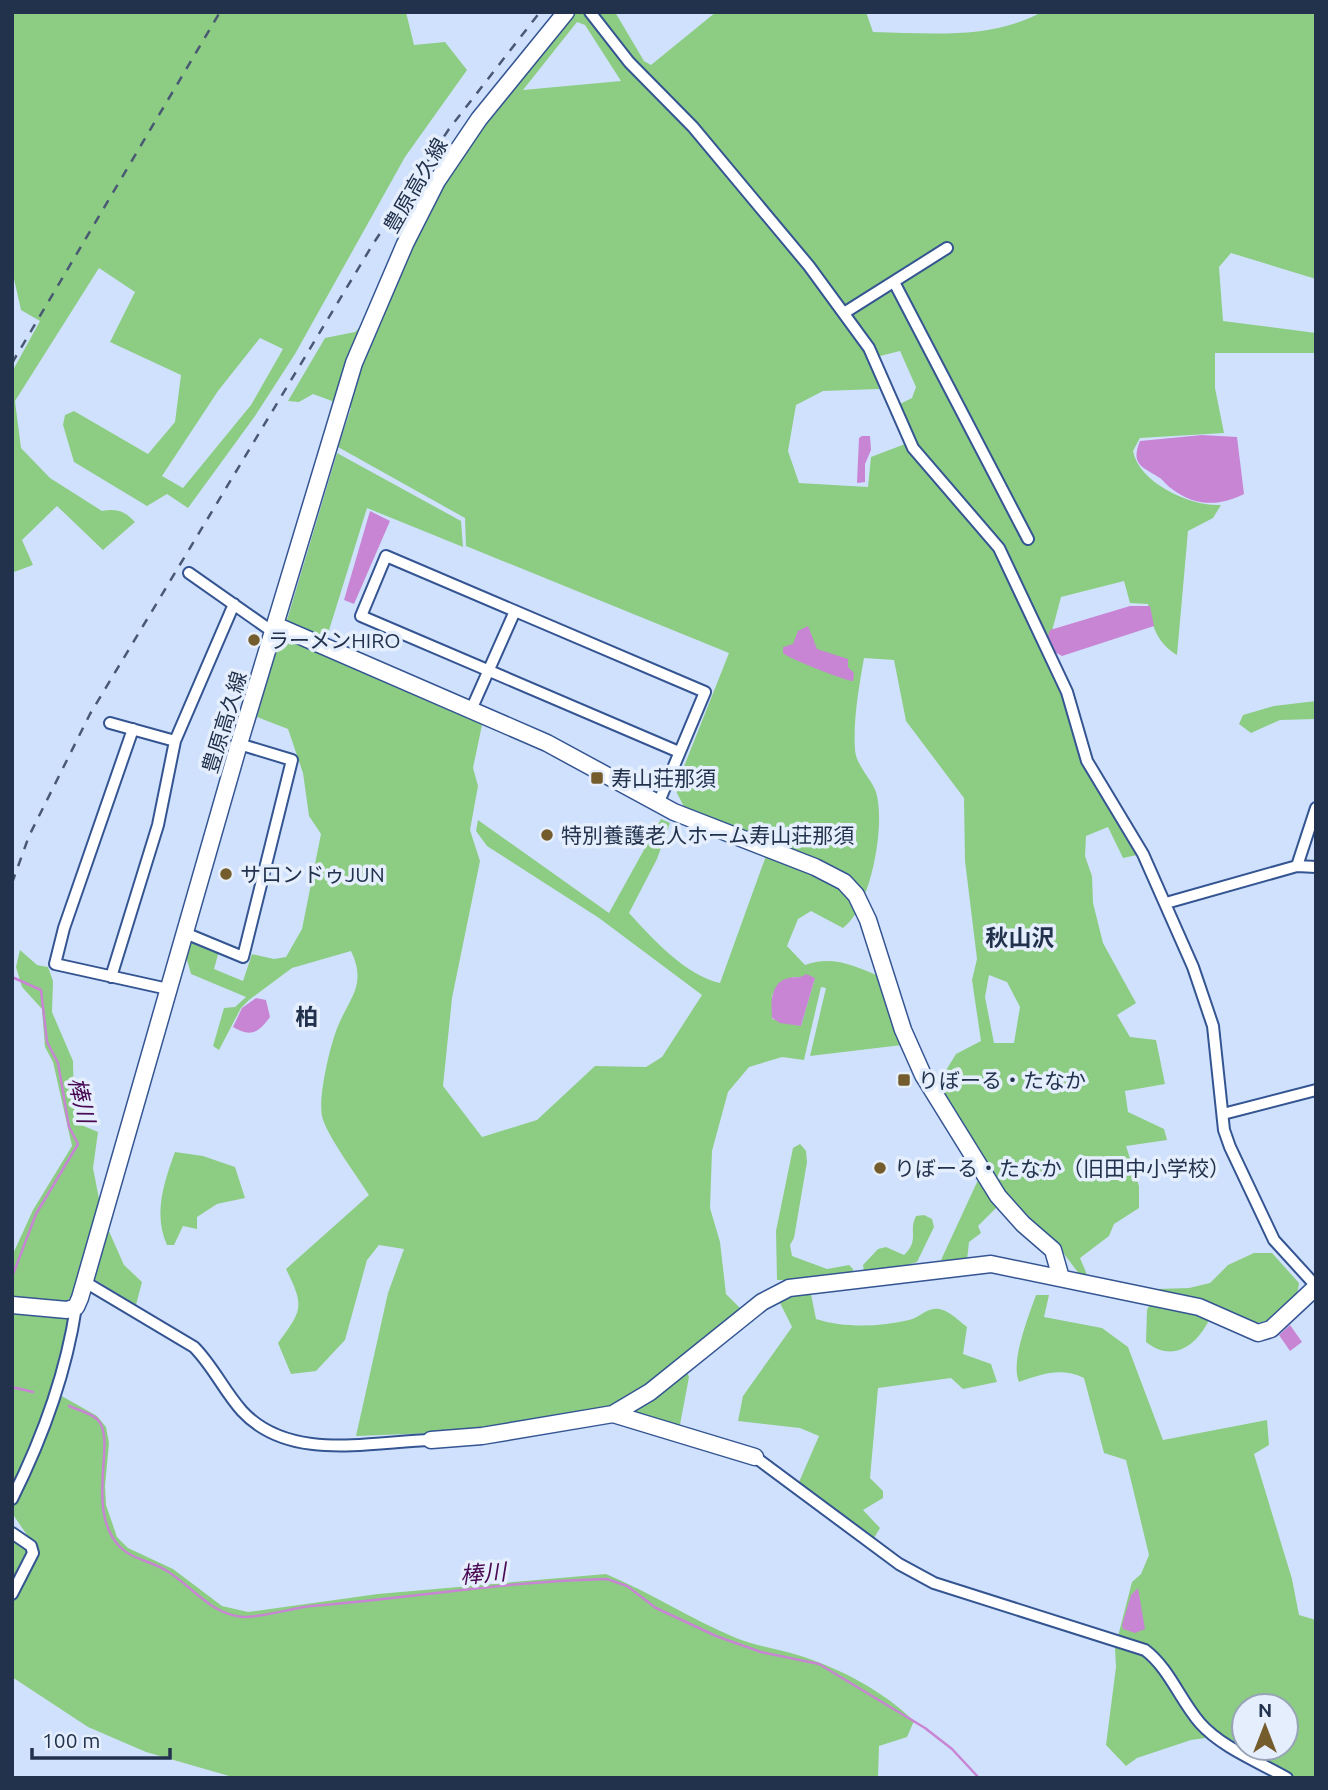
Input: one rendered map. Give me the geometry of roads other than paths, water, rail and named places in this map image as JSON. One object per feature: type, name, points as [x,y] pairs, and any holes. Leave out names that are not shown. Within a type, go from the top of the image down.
[{"type":"street","name":"豊原高久線","points":[[76,1307],[341,400],[405,244],[437,181],[479,119],[566,12]]},
{"type":"street","points":[[85,1282],[194,1347],[208,1361],[242,1411],[282,1438],[326,1444],[482,1436],[613,1414],[650,1392],[768,1298],[789,1288],[991,1264],[1199,1307],[1258,1333],[1271,1329],[1316,1287],[1274,1240],[1263,1222],[1230,1147],[1223,1114],[1213,1026],[1166,902],[1143,854],[1087,761],[1067,692],[999,548],[913,447],[874,357],[791,243],[676,108],[629,62],[590,12]]},
{"type":"street","points":[[844,313],[947,248]]},
{"type":"street","points":[[894,282],[1028,539]]},
{"type":"street","points":[[658,804],[680,752],[705,692],[386,556],[361,616],[680,752]]},
{"type":"street","points":[[189,573],[274,629],[564,751],[658,804],[815,867],[852,889],[869,919],[903,1030],[923,1075],[998,1196],[1023,1224],[1053,1250],[1061,1278]]},
{"type":"street","points":[[111,977],[159,825],[175,741],[234,604]]},
{"type":"street","points":[[471,710],[515,611]]},
{"type":"street","points":[[110,723],[175,741]]},
{"type":"street","points":[[133,729],[64,928],[55,964],[168,989]]},
{"type":"street","points":[[185,933],[243,957],[292,760],[239,744]]},
{"type":"street","points":[[1297,866],[1316,808]]},
{"type":"street","points":[[1166,902],[1297,866],[1316,867]]},
{"type":"street","points":[[1223,1114],[1316,1090]]},
{"type":"street","points":[[12,1305],[57,1311],[76,1307],[50,1410],[12,1499]]},
{"type":"street","points":[[613,1414],[755,1457],[899,1564],[934,1583],[1145,1650],[1157,1658],[1202,1725],[1218,1738],[1287,1778]]},
{"type":"street","points":[[12,1533],[31,1546],[33,1553],[12,1594]]},
{"type":"waterway","name":"棒川","points":[[12,977],[41,990],[47,1042],[58,1063],[69,1127],[78,1144],[36,1214],[12,1277]]},
{"type":"waterway","name":"棒川","points":[[12,1387],[33,1392]]},
{"type":"waterway","name":"棒川","points":[[69,1406],[98,1420],[103,1430],[104,1514],[109,1532],[120,1547],[131,1555],[167,1571],[221,1611],[250,1617],[311,1606],[496,1586],[607,1579],[627,1586],[656,1608],[716,1636],[761,1652],[819,1664],[925,1728],[952,1749],[979,1778]]},
{"type":"railway","points":[[12,363],[220,12]]},
{"type":"railway","points":[[12,883],[29,836],[90,714],[373,244],[449,129],[540,12]]},
{"type":"place","name":"ラーメンHIRO","points":[[254,640]]},
{"type":"place","name":"寿山荘那須","points":[[597,778]]},
{"type":"place","name":"特別養護老人ホーム寿山荘那須","points":[[547,835]]},
{"type":"place","name":"サロンドゥJUN","points":[[226,874]]},
{"type":"place","name":"りぼーる・たなか","points":[[904,1080]]},
{"type":"place","name":"りぼーる・たなか（旧田中小学校）","points":[[880,1168]]},
{"type":"district","name":"秋山沢","points":[[1020,937]]},
{"type":"district","name":"柏","points":[[307,1016]]}]
